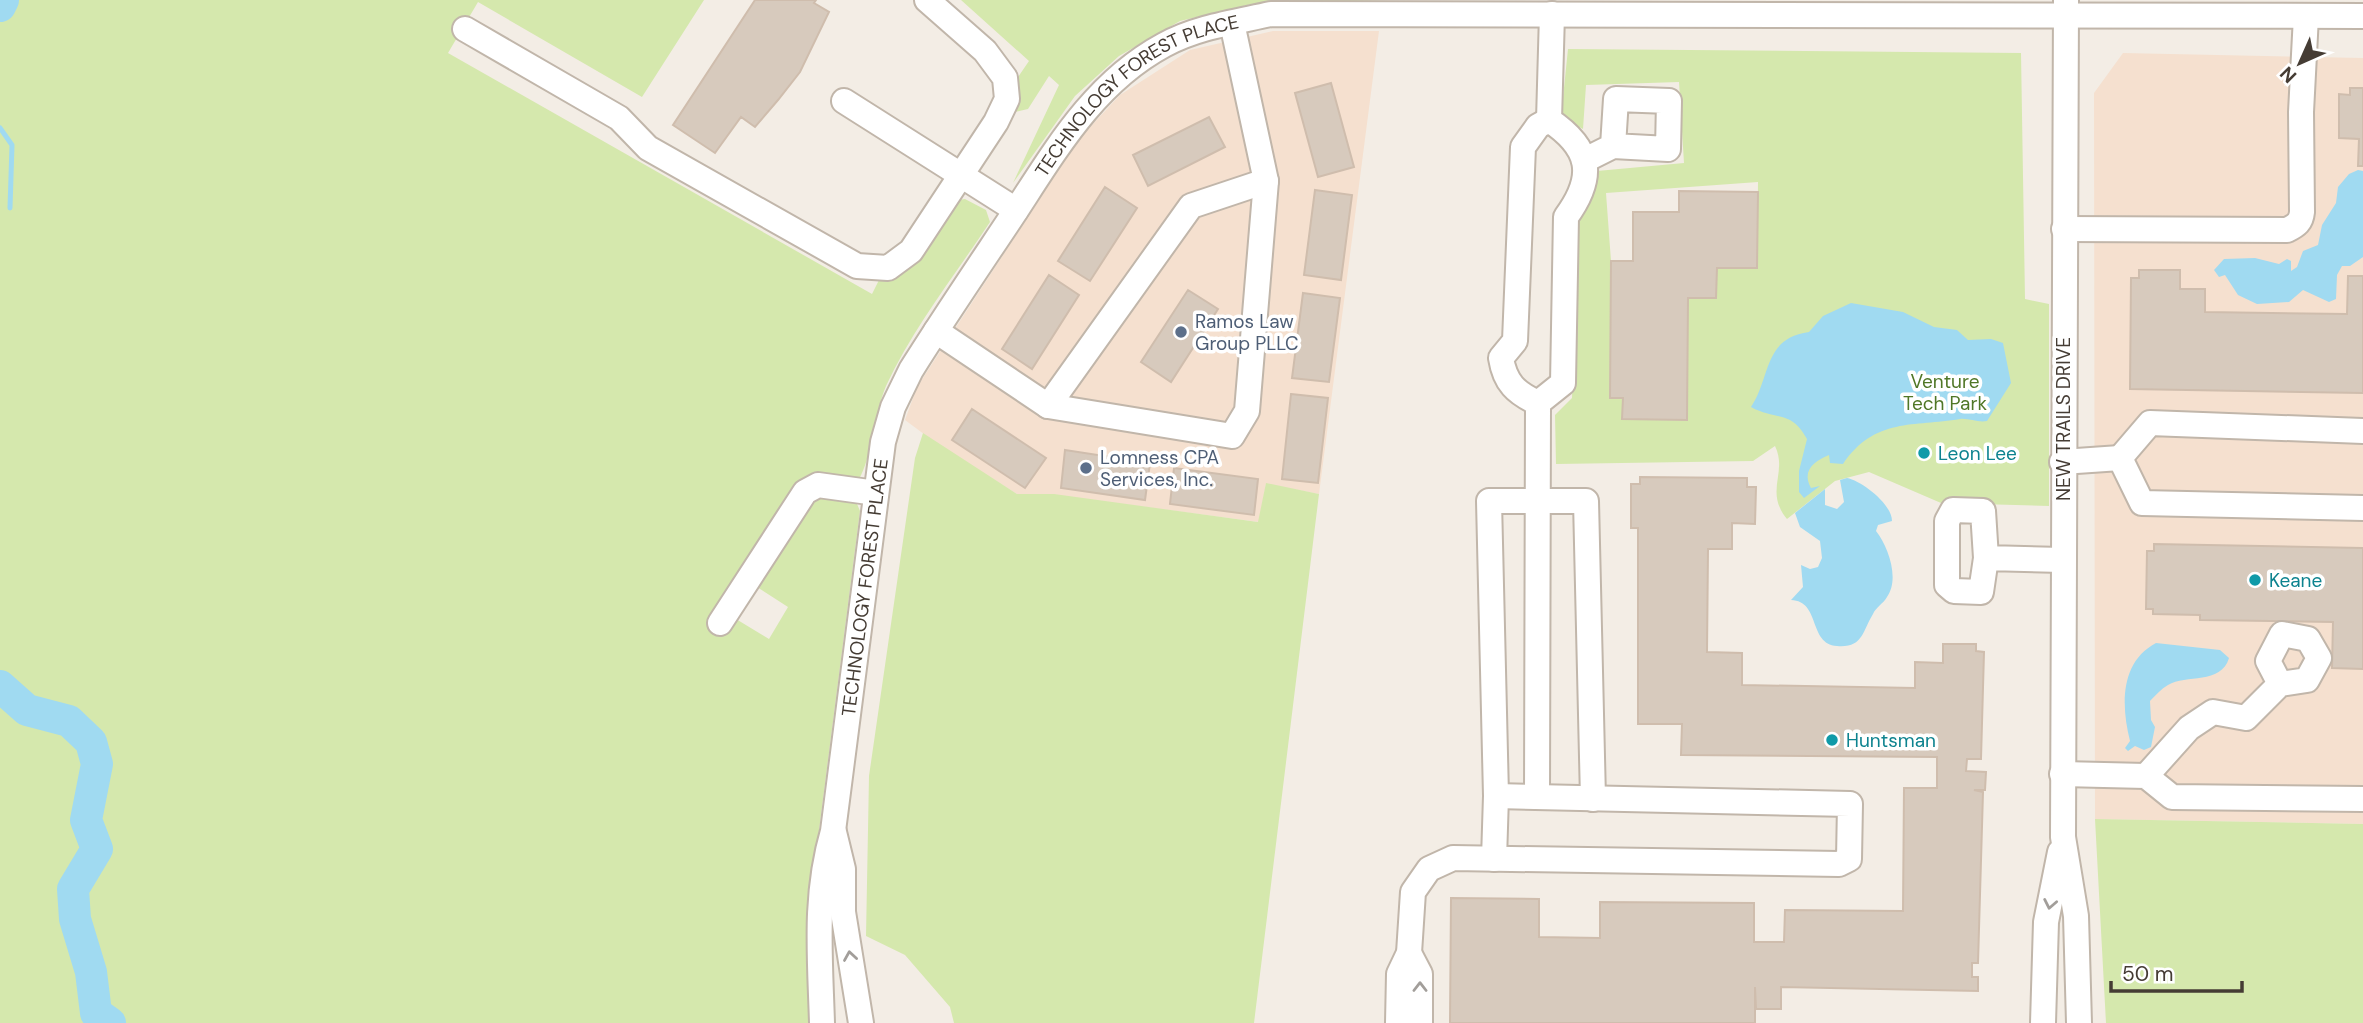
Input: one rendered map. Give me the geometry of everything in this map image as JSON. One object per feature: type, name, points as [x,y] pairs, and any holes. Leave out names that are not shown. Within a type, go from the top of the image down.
[{"type":"street","points":[[465,29],[619,118],[648,148],[857,266],[888,268],[911,251],[996,122],[1007,99],[1005,78],[985,51],[928,0]]},
{"type":"street","name":"TECHNOLOGY FOREST PLACE","points":[[822,1023],[818,916],[822,868],[833,831],[883,442],[893,407],[936,331],[1061,140],[1094,99],[1124,72],[1164,45],[1195,31],[1271,13],[1552,14],[1678,7],[2066,7],[2363,16]]},
{"type":"street","name":"NEW TRAILS DRIVE","points":[[2066,7],[2062,774],[2063,837],[2076,916],[2079,1023]]},
{"type":"street","points":[[1549,120],[1552,14]]},
{"type":"street","points":[[2064,229],[2287,230],[2301,221],[2301,112],[2306,16]]},
{"type":"street","points":[[936,331],[1048,406],[1232,436],[1247,411],[1266,181],[1232,23]]},
{"type":"street","points":[[844,101],[1016,210]]},
{"type":"street","points":[[1538,403],[1563,383],[1566,217],[1583,195],[1585,160],[1570,134],[1549,120]]},
{"type":"street","points":[[1538,403],[1518,394],[1504,376],[1501,358],[1515,341],[1522,147],[1538,126],[1549,120]]},
{"type":"street","points":[[1585,160],[1613,146]]},
{"type":"street","points":[[1048,406],[1191,206],[1266,181]]},
{"type":"street","points":[[1537,797],[1540,501],[1538,403]]},
{"type":"street","points":[[2062,462],[2120,458],[2150,423],[2363,431]]},
{"type":"street","points":[[2120,458],[2142,503],[2363,508]]},
{"type":"street","points":[[720,622],[805,492],[818,485],[876,493]]},
{"type":"street","points":[[1494,859],[1496,796],[1489,501],[1586,501],[1593,799]]},
{"type":"street","points":[[1986,558],[2062,560]]},
{"type":"street","points":[[2147,776],[2189,728],[2213,712],[2246,718],[2280,684]]},
{"type":"street","points":[[2062,774],[2147,776],[2172,797],[2363,799]]},
{"type":"street","points":[[1398,1023],[1399,974],[1409,953],[1413,892],[1429,869],[1453,858],[1839,864],[1849,859],[1850,804],[1496,796]]},
{"type":"street","name":"TECHNOLOGY FOREST PLACE","points":[[833,831],[843,869],[843,912],[861,1023]]},
{"type":"street","name":"NEW TRAILS DRIVE","points":[[2043,1023],[2046,922],[2063,837]]},
{"type":"street","points":[[1409,953],[1420,974],[1420,1023]]},
{"type":"shaded area","points":[[1273,31],[1379,31],[1319,494],[1266,484],[1259,522],[1054,495],[1017,494],[940,446],[905,420],[917,387],[1078,140],[1120,95],[1190,50]]},
{"type":"shaded area","points":[[2123,53],[2363,58],[2363,824],[2095,819],[2094,93]]},
{"type":"green space","points":[[0,0],[704,0],[642,97],[478,2],[448,53],[872,294],[879,280],[906,270],[917,261],[935,238],[958,200],[965,199],[986,210],[990,222],[922,323],[886,386],[867,459],[859,479],[820,479],[736,619],[769,639],[788,607],[757,587],[810,497],[855,499],[860,511],[812,885],[814,1023],[0,1023]]},
{"type":"green space","points":[[961,0],[1386,0],[1252,4],[1180,21],[1119,56],[1075,96],[1013,183],[1059,85],[1049,76],[1028,109],[1015,112],[1016,80],[1029,61]]},
{"type":"green space","name":"Venture Tech Park","points":[[1568,49],[2021,53],[2025,299],[2049,304],[2049,506],[1941,503],[1869,472],[1835,481],[1787,519],[1777,500],[1779,465],[1775,446],[1753,461],[1556,464],[1555,415],[1572,398],[1578,225],[1592,193],[1597,171],[1684,163],[1679,82],[1586,85],[1583,129],[1561,117]],"holes":[[[1758,182],[1757,268],[1717,268],[1716,298],[1688,298],[1687,420],[1623,419],[1622,398],[1610,397],[1611,261],[1606,193]]]},
{"type":"green space","points":[[923,433],[1017,494],[1054,494],[1258,522],[1266,483],[1319,494],[1254,1023],[954,1023],[950,1007],[905,955],[866,936],[869,776],[915,458]]},
{"type":"green space","points":[[2095,819],[2363,824],[2363,1023],[2106,1023]]},
{"type":"water","points":[[2363,171],[2363,257],[2350,266],[2342,266],[2337,275],[2336,299],[2329,302],[2303,290],[2289,302],[2257,304],[2238,295],[2225,275],[2219,277],[2214,270],[2224,259],[2255,258],[2279,264],[2287,259],[2291,261],[2291,271],[2297,267],[2303,251],[2318,245],[2322,225],[2336,203],[2338,187],[2349,174]]},
{"type":"water","points":[[1851,303],[1903,312],[1934,327],[1957,330],[1968,340],[1991,339],[2003,343],[2011,383],[1987,421],[1960,419],[1896,427],[1868,438],[1843,464],[1830,463],[1829,455],[1824,457],[1811,467],[1808,476],[1811,488],[1820,486],[1804,498],[1799,492],[1799,471],[1807,439],[1789,419],[1751,407],[1770,360],[1783,342],[1809,332],[1823,316]]},
{"type":"water","points":[[1847,478],[1875,494],[1891,514],[1892,521],[1878,525],[1876,531],[1885,545],[1891,563],[1892,581],[1891,590],[1874,612],[1861,638],[1846,646],[1837,646],[1822,638],[1807,607],[1791,600],[1803,587],[1801,565],[1810,569],[1818,567],[1822,558],[1820,541],[1800,527],[1795,513],[1825,489],[1825,505],[1837,509],[1844,502],[1840,480]]},
{"type":"water","points":[[2156,643],[2220,650],[2229,658],[2219,672],[2211,676],[2175,682],[2159,692],[2150,701],[2151,720],[2155,727],[2151,747],[2144,750],[2135,746],[2128,751],[2125,748],[2130,741],[2125,713],[2126,686],[2135,661]]},
{"type":"building","points":[[755,0],[816,0],[814,3],[829,12],[800,72],[778,100],[755,127],[741,117],[715,153],[673,125]]},
{"type":"building","points":[[1331,83],[1354,167],[1318,177],[1295,93]]},
{"type":"building","points":[[2350,88],[2363,88],[2363,166],[2358,166],[2359,139],[2339,138],[2339,94],[2350,95]]},
{"type":"building","points":[[1209,117],[1225,147],[1148,186],[1133,155]]},
{"type":"building","points":[[1105,187],[1137,208],[1090,281],[1058,261]]},
{"type":"building","points":[[1315,190],[1352,195],[1341,280],[1304,275]]},
{"type":"building","points":[[1679,191],[1758,192],[1757,268],[1717,268],[1716,298],[1688,298],[1687,420],[1622,419],[1623,398],[1610,398],[1611,261],[1633,261],[1633,212],[1679,212]]},
{"type":"building","points":[[2139,270],[2180,270],[2180,289],[2205,289],[2205,312],[2347,314],[2348,276],[2363,276],[2363,393],[2130,389],[2131,278],[2139,278]]},
{"type":"building","points":[[1049,275],[1079,295],[1032,369],[1002,349]]},
{"type":"building","points":[[1188,290],[1218,309],[1171,382],[1141,362]]},
{"type":"building","points":[[1303,293],[1340,298],[1329,382],[1292,378]]},
{"type":"building","points":[[1291,394],[1328,398],[1318,483],[1282,479]]},
{"type":"building","points":[[972,409],[1046,458],[1025,488],[952,440]]},
{"type":"building","points":[[1065,450],[1150,463],[1145,500],[1061,488]]},
{"type":"building","points":[[1174,468],[1258,479],[1254,515],[1170,504]]},
{"type":"building","name":"Huntsman","points":[[1640,477],[1747,478],[1747,487],[1756,487],[1755,524],[1732,523],[1732,549],[1708,549],[1707,652],[1742,653],[1742,685],[1915,688],[1915,662],[1943,663],[1943,644],[1976,644],[1976,651],[1984,652],[1981,759],[1967,759],[1966,771],[1986,772],[1985,790],[1974,790],[1983,792],[1978,963],[1972,963],[1972,977],[1978,977],[1978,991],[1781,987],[1781,1009],[1756,1009],[1755,987],[1755,1023],[1450,1023],[1451,898],[1539,899],[1539,937],[1600,938],[1600,902],[1754,903],[1754,942],[1784,942],[1785,910],[1903,911],[1904,788],[1937,788],[1937,757],[1681,755],[1682,724],[1638,724],[1638,528],[1631,528],[1631,484],[1640,484]]},
{"type":"building","name":"Keane","points":[[2154,544],[2363,548],[2363,669],[2332,668],[2333,622],[2200,620],[2200,615],[2153,614],[2153,609],[2146,609],[2147,551],[2154,551]]},
{"type":"waterway","points":[[0,6],[3,0]]},
{"type":"waterway","points":[[0,128],[12,145],[10,208]]},
{"type":"waterway","points":[[0,686],[27,710],[69,721],[91,742],[97,764],[86,820],[97,849],[73,889],[75,919],[91,972],[96,1013],[110,1023]]},
{"type":"place","name":"Ramos Law Group PLLC","points":[[1181,332]]},
{"type":"place","name":"Leon Lee","points":[[1924,453]]},
{"type":"place","name":"Lomness CPA Services, Inc.","points":[[1086,468]]},
{"type":"place","name":"Keane","points":[[2255,580]]},
{"type":"place","name":"Huntsman","points":[[1832,740]]}]
